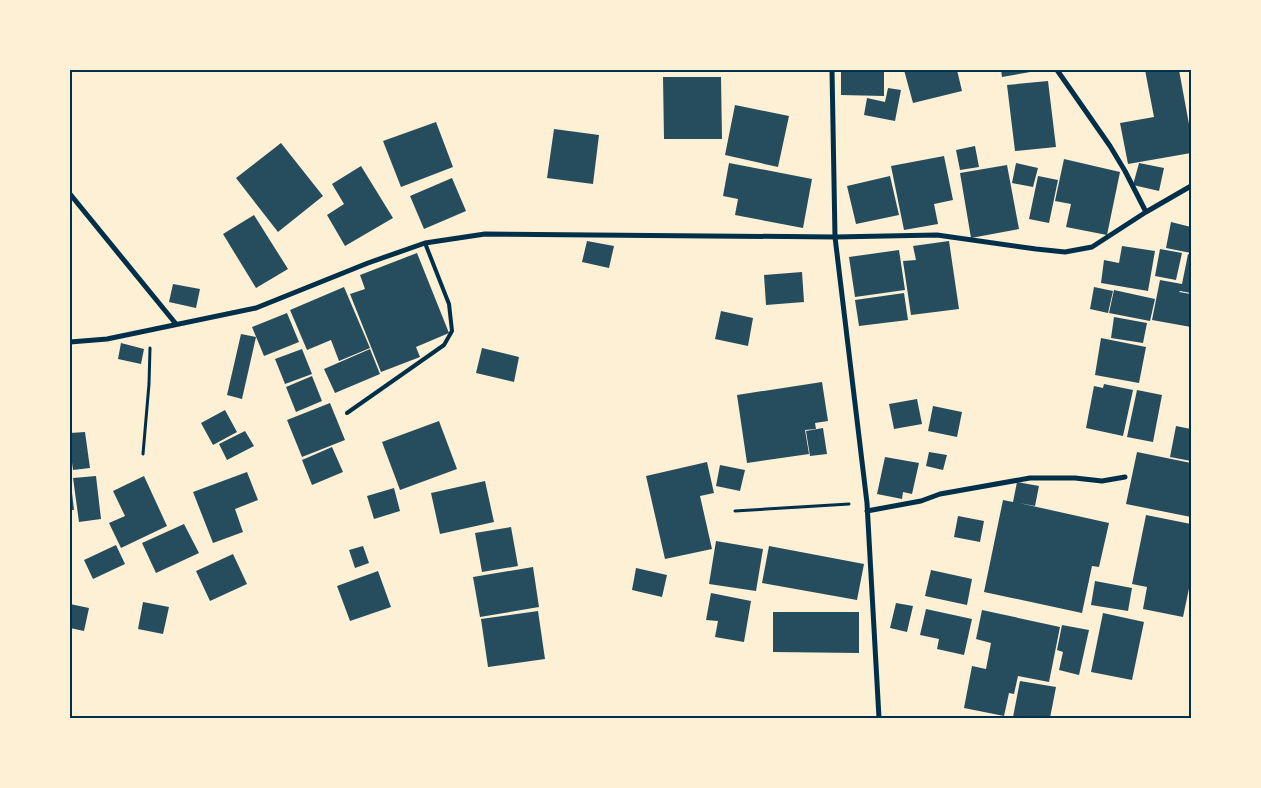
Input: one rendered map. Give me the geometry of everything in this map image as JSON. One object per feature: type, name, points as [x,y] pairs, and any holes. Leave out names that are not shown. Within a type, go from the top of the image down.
[{"type":"street","points":[[832,70],[835,237],[867,503],[879,718]]},
{"type":"street","points":[[1057,70],[1126,171],[1146,212]]},
{"type":"street","points":[[70,342],[107,339],[256,308],[368,263],[425,243],[485,234],[835,237],[937,235],[1066,252],[1092,247],[1191,186]]},
{"type":"street","points":[[70,194],[176,324]]},
{"type":"street","points":[[867,511],[921,501],[940,494],[1030,478],[1075,478],[1102,481],[1125,477]]},
{"type":"lane","points":[[347,413],[444,345],[449,339],[452,331],[449,304],[425,243]]},
{"type":"path","points":[[143,454],[149,384],[150,330]]},
{"type":"path","points":[[734,512],[867,503]]},
{"type":"building","points":[[841,70],[884,70],[884,96],[841,95]]},
{"type":"building","points":[[904,70],[957,70],[962,91],[913,103]]},
{"type":"building","points":[[1001,70],[1036,70],[1036,71],[1002,77]]},
{"type":"building","points":[[1145,70],[1179,70],[1191,135],[1191,153],[1128,164],[1120,123],[1154,117]]},
{"type":"building","points":[[663,77],[721,77],[722,139],[664,139]]},
{"type":"building","points":[[1048,81],[1056,147],[1015,151],[1007,85]]},
{"type":"building","points":[[888,88],[901,90],[895,121],[864,115],[867,98],[885,102]]},
{"type":"building","points":[[735,105],[789,116],[778,167],[725,155]]},
{"type":"building","points":[[436,122],[453,167],[401,187],[383,141]]},
{"type":"building","points":[[554,129],[599,135],[593,184],[547,178]]},
{"type":"building","points":[[281,143],[323,196],[278,232],[236,178]]},
{"type":"building","points":[[975,146],[979,167],[960,170],[956,150]]},
{"type":"building","points":[[944,156],[953,200],[934,204],[938,224],[904,230],[891,166]]},
{"type":"building","points":[[1064,159],[1120,172],[1107,235],[1066,227],[1071,204],[1055,201]]},
{"type":"building","points":[[729,163],[812,179],[803,228],[735,215],[738,199],[723,196]]},
{"type":"building","points":[[1016,163],[1038,168],[1033,187],[1012,183]]},
{"type":"building","points":[[1139,163],[1164,168],[1159,191],[1133,185]]},
{"type":"building","points":[[1007,165],[1019,229],[971,238],[960,173]]},
{"type":"building","points":[[361,166],[393,218],[345,246],[327,215],[344,204],[332,184]]},
{"type":"building","points":[[890,176],[899,215],[856,224],[847,186]]},
{"type":"building","points":[[1038,176],[1058,180],[1049,223],[1029,219]]},
{"type":"building","points":[[452,178],[466,211],[424,229],[410,196]]},
{"type":"building","points":[[254,215],[288,269],[256,288],[223,234]]},
{"type":"building","points":[[1171,222],[1191,227],[1191,253],[1166,248]]},
{"type":"building","points":[[587,241],[614,246],[609,268],[582,262]]},
{"type":"building","points":[[949,241],[959,309],[911,315],[903,261],[916,260],[913,246]]},
{"type":"building","points":[[1122,246],[1155,251],[1148,291],[1101,283],[1104,260],[1119,263]]},
{"type":"building","points":[[1160,249],[1182,253],[1176,280],[1155,276]]},
{"type":"building","points":[[899,250],[905,290],[855,297],[849,257]]},
{"type":"building","points":[[417,253],[449,333],[416,347],[420,357],[381,372],[350,294],[365,289],[360,275]]},
{"type":"building","points":[[1188,254],[1191,255],[1191,293],[1179,292],[1191,294],[1191,327],[1152,320],[1160,280],[1182,284]]},
{"type":"building","points":[[802,272],[804,302],[766,305],[764,275]]},
{"type":"building","points":[[173,284],[200,289],[196,308],[169,302]]},
{"type":"building","points":[[344,287],[370,348],[339,361],[331,340],[307,350],[290,310]]},
{"type":"building","points":[[1094,287],[1113,291],[1108,313],[1090,309]]},
{"type":"building","points":[[1114,290],[1155,299],[1150,321],[1109,313]]},
{"type":"building","points":[[904,293],[908,320],[859,326],[855,300]]},
{"type":"building","points":[[721,311],[753,318],[748,346],[715,339]]},
{"type":"building","points":[[287,313],[299,342],[264,356],[252,327]]},
{"type":"building","points":[[1114,317],[1147,323],[1143,343],[1111,338]]},
{"type":"building","points":[[241,334],[256,337],[242,399],[227,395]]},
{"type":"building","points":[[1101,338],[1146,347],[1139,383],[1095,375]]},
{"type":"building","points":[[121,343],[144,349],[141,364],[118,359]]},
{"type":"building","points":[[482,348],[519,357],[514,382],[476,373]]},
{"type":"building","points":[[302,349],[312,374],[285,384],[275,359]]},
{"type":"building","points":[[370,349],[380,374],[335,393],[324,369]]},
{"type":"building","points":[[312,376],[322,401],[296,412],[286,387]]},
{"type":"building","points":[[822,382],[828,421],[815,423],[816,429],[805,430],[809,454],[747,463],[737,395]]},
{"type":"building","points":[[1104,384],[1133,390],[1123,436],[1086,428],[1094,386],[1103,388]]},
{"type":"building","points":[[1137,390],[1162,395],[1153,442],[1127,437]]},
{"type":"building","points":[[917,399],[922,424],[894,429],[889,404]]},
{"type":"building","points":[[330,403],[345,440],[302,457],[287,420]]},
{"type":"building","points":[[933,406],[962,412],[957,437],[928,431]]},
{"type":"building","points":[[225,410],[237,432],[213,445],[201,423]]},
{"type":"building","points":[[439,421],[457,469],[400,490],[382,442]]},
{"type":"building","points":[[1176,426],[1191,429],[1191,461],[1170,457]]},
{"type":"building","points":[[823,428],[827,454],[810,456],[806,431]]},
{"type":"building","points":[[245,431],[254,446],[227,460],[219,444]]},
{"type":"building","points":[[85,432],[90,468],[73,470],[70,433]]},
{"type":"building","points":[[332,447],[343,472],[312,485],[302,460]]},
{"type":"building","points":[[929,452],[947,455],[943,470],[926,466]]},
{"type":"building","points":[[1137,452],[1191,463],[1191,517],[1126,504]]},
{"type":"building","points":[[885,457],[919,463],[912,494],[903,492],[902,499],[877,494]]},
{"type":"building","points":[[707,462],[714,493],[700,496],[712,549],[665,559],[646,476]]},
{"type":"building","points":[[720,465],[745,470],[740,491],[716,486]]},
{"type":"building","points":[[247,472],[258,500],[235,509],[243,532],[213,543],[193,492]]},
{"type":"building","points":[[96,476],[101,519],[79,522],[73,478]]},
{"type":"building","points":[[144,476],[167,526],[121,548],[109,523],[125,516],[113,491]]},
{"type":"building","points":[[485,481],[494,522],[440,534],[431,493]]},
{"type":"building","points":[[1017,482],[1039,486],[1035,506],[1019,503],[1109,523],[1099,567],[1092,566],[1082,613],[984,592],[1003,500],[1013,502]]},
{"type":"building","points":[[71,484],[74,510],[70,510]]},
{"type":"building","points":[[394,488],[400,511],[374,519],[367,496]]},
{"type":"building","points":[[1146,515],[1191,524],[1191,579],[1183,617],[1143,609],[1147,587],[1132,584]]},
{"type":"building","points":[[958,516],[984,521],[980,542],[954,537]]},
{"type":"building","points":[[184,524],[199,553],[156,573],[142,543]]},
{"type":"building","points":[[511,527],[518,566],[482,572],[475,533]]},
{"type":"building","points":[[716,541],[763,549],[756,591],[709,584]]},
{"type":"building","points":[[116,545],[125,564],[93,579],[84,560]]},
{"type":"building","points":[[363,546],[369,563],[355,568],[349,550]]},
{"type":"building","points":[[769,546],[864,564],[857,600],[762,583]]},
{"type":"building","points":[[233,554],[247,584],[210,601],[196,571]]},
{"type":"building","points":[[533,567],[539,607],[480,617],[473,577]]},
{"type":"building","points":[[636,568],[667,575],[662,597],[632,590]]},
{"type":"building","points":[[931,570],[972,579],[967,605],[925,596]]},
{"type":"building","points":[[378,571],[391,607],[350,621],[337,586]]},
{"type":"building","points":[[1095,581],[1132,588],[1128,611],[1091,605]]},
{"type":"building","points":[[711,593],[751,601],[744,642],[715,637],[718,621],[706,620]]},
{"type":"building","points":[[143,602],[169,607],[163,634],[138,629]]},
{"type":"building","points":[[896,603],[913,606],[907,632],[890,628]]},
{"type":"building","points":[[70,604],[89,608],[84,631],[70,628]]},
{"type":"building","points":[[926,609],[972,619],[964,655],[937,649],[939,639],[920,635]]},
{"type":"building","points":[[982,610],[1060,627],[1049,682],[1018,676],[1014,694],[1009,693],[1004,716],[964,708],[972,666],[986,669],[991,643],[976,639]]},
{"type":"building","points":[[538,611],[545,659],[488,667],[481,619]]},
{"type":"building","points":[[773,612],[859,612],[859,653],[773,652]]},
{"type":"building","points":[[1103,613],[1144,622],[1132,680],[1091,672]]},
{"type":"building","points":[[1062,625],[1089,630],[1079,675],[1059,670],[1063,652],[1057,650]]},
{"type":"building","points":[[1020,681],[1056,687],[1050,718],[1013,717]]}]
